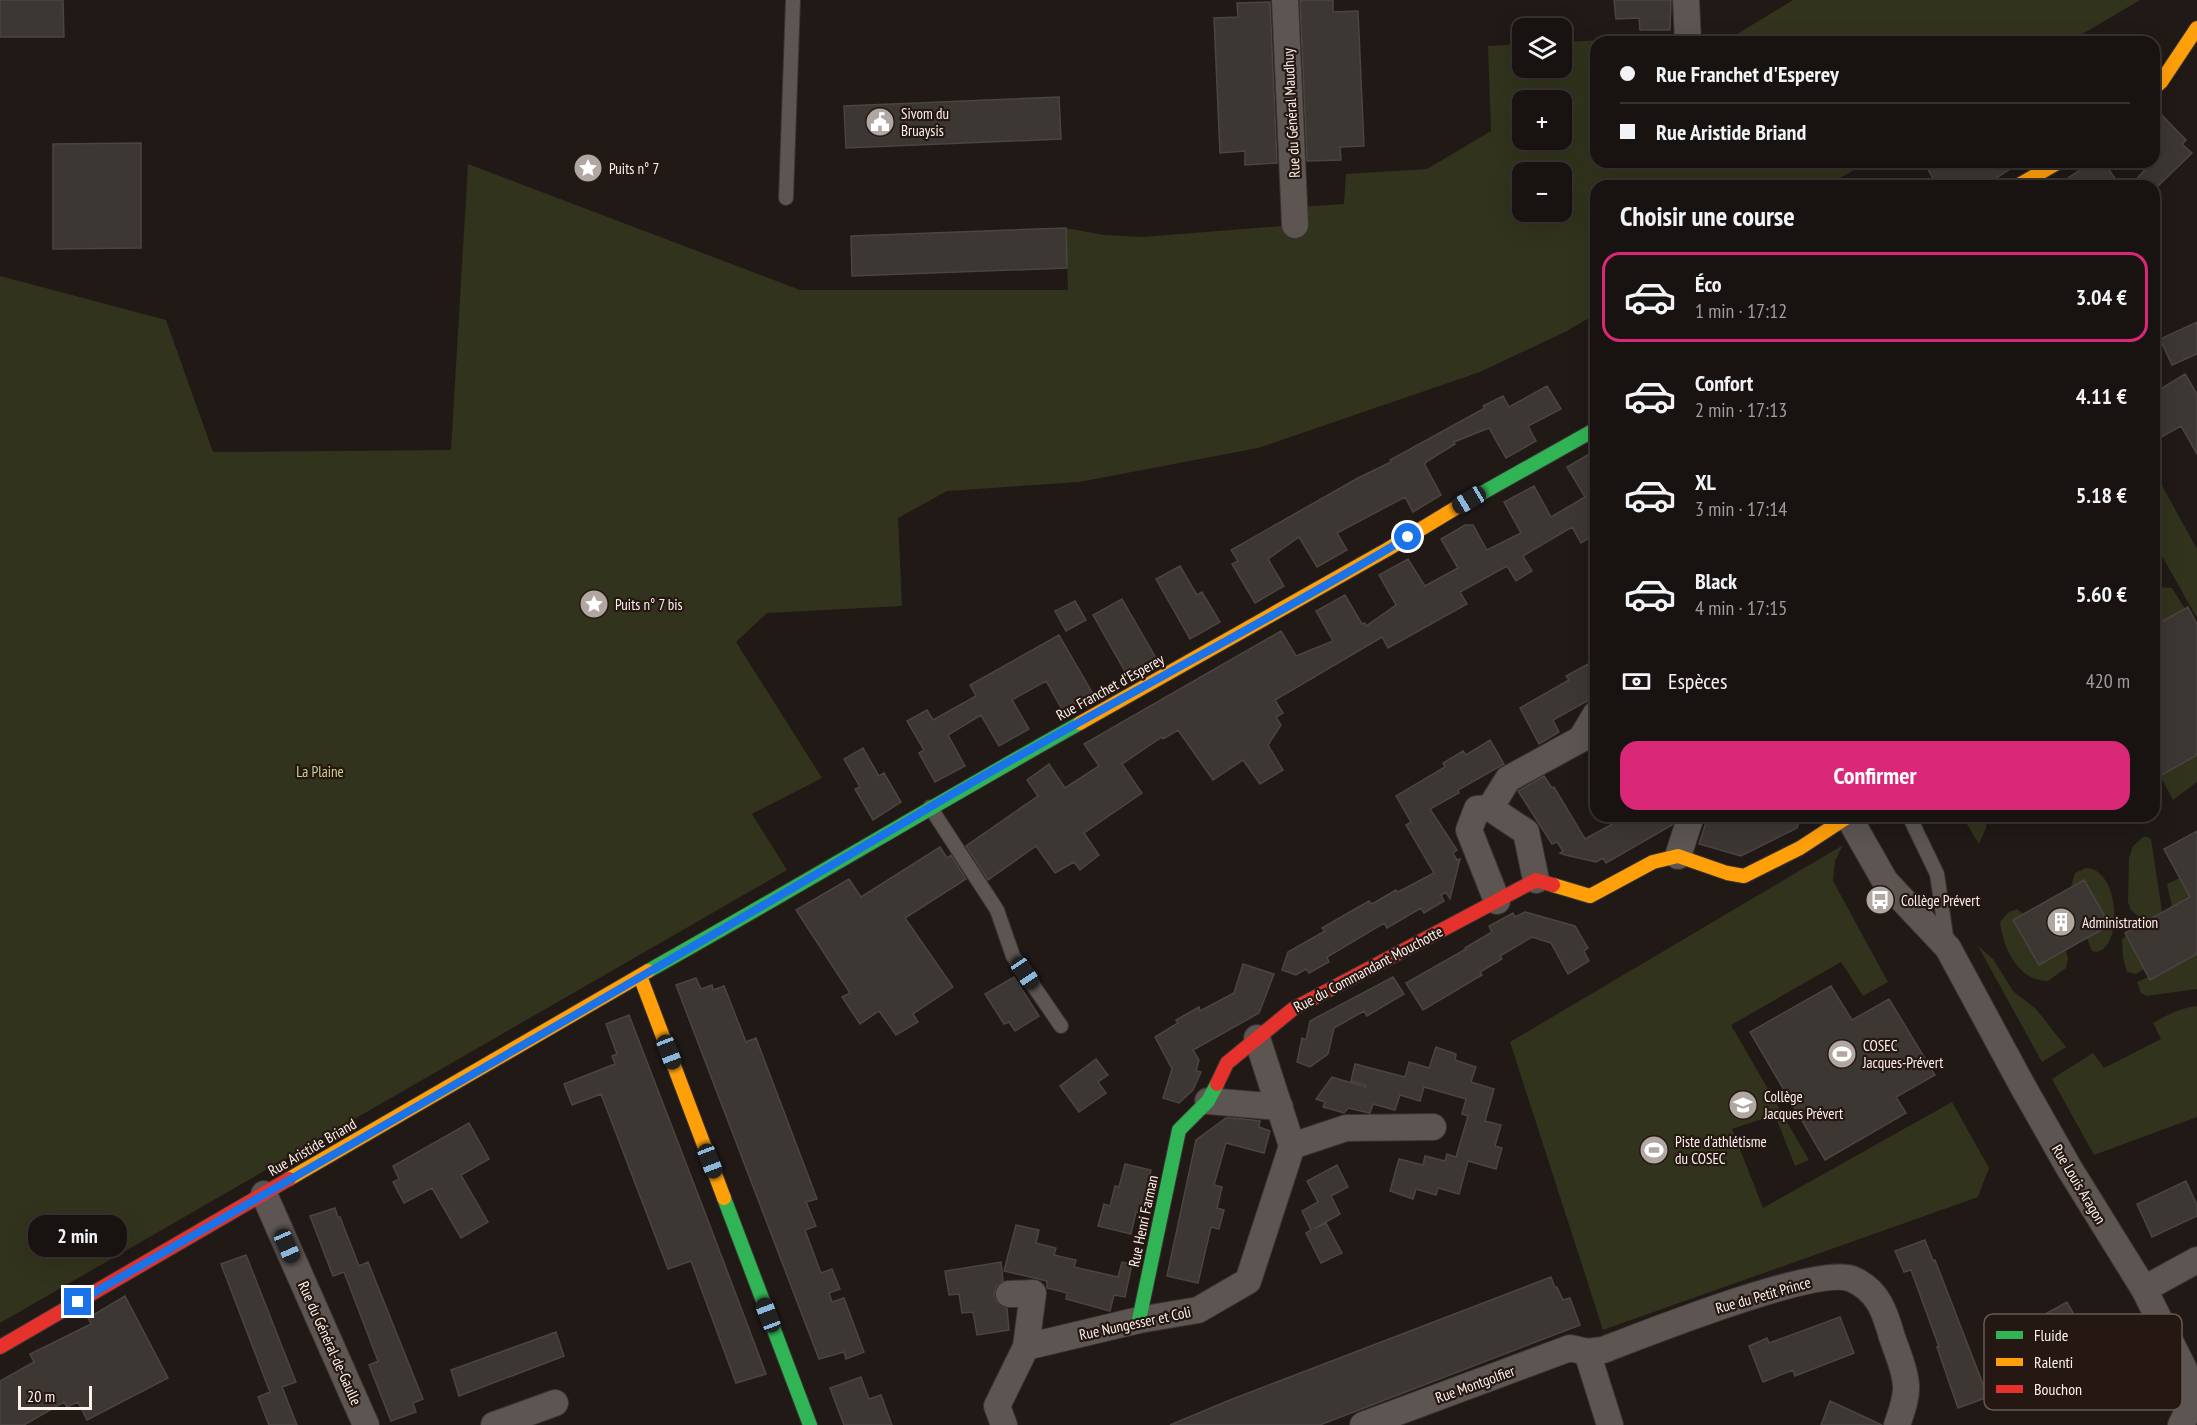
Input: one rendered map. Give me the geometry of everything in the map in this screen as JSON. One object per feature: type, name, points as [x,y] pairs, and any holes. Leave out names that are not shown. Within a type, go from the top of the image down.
[{"type":"street","name":"Rue du Général Maudhuy","points":[[1285,0],[1295,225]]},
{"type":"street","points":[[1686,0],[1688,36]]},
{"type":"street","points":[[2160,83],[2197,28]]},
{"type":"street","points":[[2028,180],[2048,168]]},
{"type":"street","name":"Rue Franchet d'Esperey","points":[[640,976],[798,887],[930,807],[1590,432]]},
{"type":"street","points":[[1490,808],[1508,779],[1581,739],[1590,724]]},
{"type":"street","points":[[1497,901],[1469,830],[1477,809],[1490,808],[1526,832],[1536,880],[1590,896],[1653,862],[1678,856],[1727,873],[1744,876],[1800,848],[1840,822]]},
{"type":"street","points":[[1678,856],[1689,822]]},
{"type":"street","name":"Rue Louis Aragon","points":[[1852,822],[1885,881],[1948,948],[2068,1167],[2144,1289],[2156,1314]]},
{"type":"street","name":"Rue du Commandant Mouchotte","points":[[1179,1130],[1208,1101],[1227,1063],[1293,1009],[1536,880]]},
{"type":"street","points":[[640,976],[810,1425]]},
{"type":"street","name":"Rue Aristide Briand","points":[[0,1347],[640,976]]},
{"type":"street","points":[[1257,1038],[1292,1146],[1346,1128],[1433,1127]]},
{"type":"street","points":[[1208,1101],[1280,1107]]},
{"type":"street","name":"Rue Henri Farman","points":[[1139,1320],[1179,1130]]},
{"type":"street","name":"Rue Nungesser et Coli","points":[[1026,1347],[1139,1320],[1198,1310],[1248,1281],[1292,1146]]},
{"type":"street","name":"Rue du Général-de-Gaulle","points":[[264,1194],[366,1425]]},
{"type":"street","points":[[2144,1289],[2197,1260]]},
{"type":"street","name":"Rue du Petit Prince","points":[[1587,1352],[1603,1350],[1727,1304],[1814,1279],[1851,1278],[1873,1292],[1885,1310],[1906,1385],[1897,1425]]},
{"type":"street","points":[[1004,1425],[997,1406],[1026,1347],[1034,1293],[1009,1294]]},
{"type":"street","name":"Rue Montgolfier","points":[[1363,1425],[1570,1348],[1587,1352]]},
{"type":"street","points":[[1587,1352],[1610,1425]]},
{"type":"street","name":"Rue Louis Aragon","points":[[2181,1425],[2187,1413],[2182,1365]]},
{"type":"street","points":[[494,1425],[555,1403]]},
{"type":"lane","points":[[786,198],[793,0]]},
{"type":"lane","points":[[930,807],[997,910],[1013,956],[1061,1026]]},
{"type":"lane","points":[[1912,822],[1937,874],[1948,948]]},
{"type":"green space","points":[[1793,0],[2140,0],[2079,36],[1734,36]]},
{"type":"green space","name":"La Plaine","points":[[1590,41],[1590,168],[1858,168],[1836,180],[1590,180],[1590,317],[1565,332],[1480,372],[1258,448],[1079,482],[947,491],[898,518],[902,606],[767,613],[736,642],[822,778],[752,814],[787,870],[0,1323],[0,276],[166,320],[213,452],[451,450],[468,164],[800,290],[1068,290],[1066,228],[1104,235],[1142,237],[1295,225],[1295,207],[1344,204],[1346,174],[1427,169],[1491,131],[1488,46],[1512,45],[1512,78],[1572,78],[1572,42]]},
{"type":"green space","points":[[2160,482],[2197,549],[2197,618],[2160,553]]},
{"type":"green space","points":[[2160,587],[2172,588],[2185,609],[2160,623]]},
{"type":"green space","points":[[2197,755],[2197,782],[2173,800],[2160,776]]},
{"type":"green space","points":[[1966,822],[1987,822],[1979,844]]},
{"type":"green space","points":[[2143,837],[2151,839],[2162,912],[2145,922],[2131,910],[2128,902],[2129,858],[2133,846]]},
{"type":"green space","name":"Collège Jacques Prévert","points":[[1843,845],[1835,861],[1833,881],[1888,982],[1863,996],[1841,962],[1731,1025],[1809,1160],[1795,1166],[1775,1115],[1732,1129],[1763,1208],[1952,1102],[1989,1168],[1978,1197],[1603,1330],[1510,1042]]},
{"type":"green space","points":[[2086,868],[2096,871],[2104,878],[2113,901],[2113,928],[2110,939],[2103,949],[2097,952],[2092,951],[2087,938],[2110,925],[2084,880],[2071,886],[2075,873]]},
{"type":"green space","points":[[2180,878],[2190,897],[2172,907],[2167,884]]},
{"type":"green space","points":[[2017,909],[2024,914],[2013,920],[2039,965],[2065,950],[2068,958],[2066,968],[2048,981],[2037,980],[2028,975],[2020,969],[2009,952],[2000,922],[2009,912]]},
{"type":"green space","points":[[2126,935],[2145,969],[2136,974],[2127,972],[2123,958],[2122,940]]},
{"type":"green space","points":[[1978,946],[1993,959],[2013,991],[2036,1009],[2066,1047],[2042,1062]]},
{"type":"green space","points":[[2197,954],[2197,989],[2146,996],[2141,993],[2137,982]]},
{"type":"green space","points":[[2197,1006],[2197,1117],[2094,1155],[2052,1079],[2093,1053],[2104,1068],[2161,1039],[2153,1023],[2174,1012]]},
{"type":"building","points":[[0,0],[63,0],[64,37],[0,37]]},
{"type":"building","points":[[1333,0],[1333,12],[1358,11],[1364,146],[1340,147],[1341,160],[1307,161],[1300,1]]},
{"type":"building","points":[[1614,0],[1671,0],[1670,30],[1640,30],[1639,18],[1616,19]]},
{"type":"building","points":[[1270,2],[1277,163],[1245,165],[1245,151],[1220,153],[1214,18],[1238,17],[1237,3]]},
{"type":"building","points":[[1059,97],[1061,139],[846,148],[844,106]]},
{"type":"building","points":[[2160,113],[2186,140],[2182,144],[2192,153],[2160,184],[2160,180],[2136,180],[2146,168],[2160,168]]},
{"type":"building","points":[[141,143],[141,248],[53,249],[53,144]]},
{"type":"building","points":[[1927,168],[2012,168],[1993,180],[1934,180]]},
{"type":"building","points":[[2083,168],[2108,168],[2116,180],[2065,180]]},
{"type":"building","points":[[1066,228],[1067,268],[852,276],[851,236]]},
{"type":"building","points":[[2197,322],[2197,354],[2172,365],[2160,339]]},
{"type":"building","points":[[2185,374],[2197,394],[2197,454],[2181,426],[2160,438],[2160,389]]},
{"type":"building","points":[[1547,386],[1561,409],[1528,426],[1536,441],[1506,458],[1489,428],[1454,442],[1455,444],[1426,462],[1425,465],[1441,495],[1413,512],[1405,497],[1337,533],[1347,550],[1317,567],[1299,537],[1268,559],[1284,586],[1255,603],[1232,564],[1238,561],[1231,550],[1358,478],[1391,462],[1390,460],[1485,408],[1483,406],[1503,396],[1509,407]]},
{"type":"building","points":[[1590,454],[1590,538],[1581,543],[1572,527],[1523,556],[1532,571],[1516,581],[1507,566],[1460,592],[1467,604],[1388,648],[1382,637],[1275,700],[1283,713],[1276,717],[1281,725],[1268,745],[1283,770],[1260,784],[1243,760],[1213,780],[1178,730],[1163,739],[1162,737],[1122,764],[1142,793],[1084,833],[1099,855],[1080,870],[1074,862],[1055,873],[1036,846],[988,880],[966,846],[1038,796],[1027,780],[1049,764],[1065,788],[1099,766],[1084,744],[1281,631],[1296,656],[1333,641],[1316,611],[1345,595],[1362,624],[1365,623],[1366,626],[1396,605],[1379,575],[1408,559],[1425,586],[1458,568],[1441,539],[1465,525],[1473,525],[1487,550],[1521,533],[1504,502],[1534,486],[1551,517],[1585,497],[1567,467]]},
{"type":"building","points":[[1180,566],[1197,595],[1202,592],[1220,622],[1190,639],[1156,579]]},
{"type":"building","points":[[1122,599],[1156,658],[1127,675],[1093,615]]},
{"type":"building","points":[[1075,601],[1086,620],[1066,631],[1055,611]]},
{"type":"building","points":[[2188,607],[2197,624],[2197,755],[2160,776],[2160,623]]},
{"type":"building","points":[[1059,635],[1093,694],[1063,711],[1046,681],[1012,700],[1029,729],[999,746],[981,715],[948,735],[965,766],[935,782],[919,753],[924,750],[907,721],[927,710],[933,720],[976,696],[970,685]]},
{"type":"building","points":[[1588,664],[1590,667],[1590,699],[1553,720],[1559,732],[1539,744],[1520,708],[1569,680],[1566,676]]},
{"type":"building","points":[[1490,740],[1504,764],[1430,809],[1457,850],[1453,853],[1457,860],[1460,859],[1450,899],[1446,892],[1441,895],[1444,901],[1424,913],[1421,908],[1387,928],[1384,923],[1327,957],[1329,962],[1309,973],[1306,969],[1296,975],[1282,970],[1288,952],[1325,931],[1322,928],[1369,901],[1372,904],[1434,873],[1406,825],[1411,822],[1396,796],[1445,767],[1443,763],[1463,751],[1466,755]]},
{"type":"building","points":[[863,748],[879,776],[884,773],[901,802],[873,820],[855,789],[860,787],[844,759]]},
{"type":"building","points":[[1544,776],[1552,788],[1554,787],[1585,839],[1616,822],[1673,822],[1672,825],[1606,863],[1603,858],[1596,862],[1560,853],[1563,851],[1557,842],[1552,844],[1518,791]]},
{"type":"building","points":[[1706,822],[1799,822],[1797,828],[1741,856],[1699,844]]},
{"type":"building","points":[[2197,831],[2197,954],[2150,980],[2125,933],[2190,897],[2164,849]]},
{"type":"building","points":[[940,847],[947,858],[951,855],[966,879],[905,918],[953,987],[913,1014],[918,1022],[896,1035],[879,1011],[860,1024],[842,997],[850,993],[796,910],[849,879],[861,897]]},
{"type":"building","name":"Administration","points":[[2084,880],[2110,925],[2039,965],[2013,920]]},
{"type":"building","points":[[1525,912],[1575,926],[1588,948],[1584,951],[1589,961],[1568,974],[1551,943],[1532,937],[1500,956],[1502,959],[1480,972],[1482,975],[1423,1010],[1406,983],[1492,932],[1489,926],[1513,913],[1515,917]]},
{"type":"building","points":[[1243,964],[1274,974],[1259,1013],[1193,1050],[1199,1060],[1196,1071],[1201,1072],[1193,1090],[1179,1103],[1163,1098],[1172,1069],[1155,1037],[1178,1023],[1176,1020],[1199,1007],[1200,1011],[1234,993]]},
{"type":"building","points":[[1014,977],[1039,1016],[1015,1031],[1009,1022],[1004,1024],[985,994]]},
{"type":"building","points":[[1393,977],[1404,994],[1367,1016],[1364,1011],[1334,1028],[1328,1054],[1310,1067],[1297,1062],[1302,1038],[1306,1040],[1310,1021]]},
{"type":"building","points":[[696,978],[701,989],[712,985],[713,990],[724,986],[746,1042],[756,1038],[817,1199],[806,1202],[816,1226],[805,1230],[821,1273],[832,1269],[840,1289],[829,1293],[832,1302],[844,1298],[864,1352],[846,1359],[844,1352],[819,1359],[676,985]]},
{"type":"building","name":"COSEC Jacques-Prévert","points":[[1831,986],[1852,1020],[1889,999],[1935,1075],[1896,1097],[1906,1113],[1825,1160],[1750,1032]]},
{"type":"building","points":[[629,1015],[766,1374],[736,1383],[691,1261],[668,1269],[601,1094],[572,1105],[564,1084],[615,1064],[612,1056],[617,1054],[606,1024]]},
{"type":"building","points":[[1436,1047],[1456,1054],[1455,1060],[1476,1067],[1471,1082],[1494,1089],[1485,1121],[1501,1125],[1495,1146],[1502,1148],[1496,1169],[1468,1161],[1459,1194],[1438,1188],[1436,1195],[1416,1189],[1413,1199],[1390,1191],[1399,1159],[1423,1165],[1425,1156],[1445,1161],[1447,1154],[1456,1157],[1468,1116],[1462,1114],[1466,1099],[1424,1087],[1420,1101],[1400,1095],[1395,1110],[1373,1104],[1370,1113],[1348,1108],[1344,1113],[1323,1107],[1325,1102],[1316,1099],[1332,1077],[1366,1087],[1366,1085],[1351,1081],[1355,1064],[1405,1077],[1409,1062],[1429,1068]]},
{"type":"building","points":[[1096,1059],[1108,1075],[1098,1082],[1106,1093],[1079,1112],[1060,1086]]},
{"type":"building","points":[[1226,1118],[1260,1121],[1259,1127],[1270,1131],[1264,1153],[1226,1143],[1214,1185],[1222,1187],[1217,1208],[1224,1210],[1219,1229],[1211,1227],[1198,1283],[1167,1276],[1196,1140]]},
{"type":"building","points":[[469,1123],[489,1159],[461,1175],[488,1222],[461,1238],[432,1188],[404,1203],[393,1182],[399,1179],[393,1166]]},
{"type":"building","points":[[1125,1164],[1151,1170],[1142,1213],[1136,1212],[1131,1234],[1098,1226],[1104,1204],[1110,1206],[1115,1186],[1119,1187]]},
{"type":"building","points":[[1337,1165],[1348,1187],[1331,1196],[1340,1214],[1314,1229],[1326,1223],[1342,1253],[1321,1263],[1306,1233],[1311,1230],[1302,1211],[1318,1202],[1307,1181]]},
{"type":"building","points":[[2186,1181],[2197,1205],[2197,1216],[2152,1237],[2137,1204]]},
{"type":"building","points":[[335,1208],[359,1266],[368,1262],[423,1399],[413,1403],[416,1412],[391,1421],[369,1365],[378,1361],[344,1272],[333,1276],[310,1216]]},
{"type":"building","points":[[1016,1225],[1039,1230],[1036,1243],[1056,1248],[1054,1255],[1076,1260],[1074,1267],[1118,1277],[1122,1262],[1132,1264],[1125,1297],[1114,1295],[1110,1311],[1066,1299],[1067,1293],[1047,1288],[1047,1281],[1004,1271]]},
{"type":"building","points":[[1925,1240],[1933,1261],[1935,1260],[1984,1387],[1984,1398],[1958,1408],[1911,1270],[1904,1272],[1895,1251]]},
{"type":"building","points":[[246,1255],[296,1382],[282,1387],[297,1425],[269,1425],[258,1397],[270,1392],[221,1264]]},
{"type":"building","points":[[1001,1262],[1003,1281],[996,1287],[994,1295],[997,1302],[1007,1308],[1009,1330],[977,1335],[973,1312],[962,1313],[959,1294],[949,1295],[945,1271]]},
{"type":"building","points":[[1551,1277],[1563,1300],[1570,1298],[1580,1325],[1320,1425],[1170,1425],[1230,1400]]},
{"type":"building","points":[[125,1296],[168,1378],[87,1420],[78,1402],[67,1407],[64,1402],[24,1425],[0,1425],[0,1381],[34,1362],[30,1354],[91,1324],[88,1318]]},
{"type":"building","points":[[2067,1302],[2074,1314],[2045,1314]]},
{"type":"building","points":[[1840,1317],[1854,1353],[1795,1376],[1793,1370],[1763,1382],[1749,1346],[1767,1338],[1769,1343]]},
{"type":"building","points":[[556,1332],[564,1356],[459,1396],[451,1370]]},
{"type":"building","points":[[861,1377],[869,1399],[881,1395],[892,1425],[844,1425],[830,1388]]},
{"type":"building","points":[[1830,1401],[1882,1425],[1821,1425]]},
{"type":"traffic: fast","points":[[1459,506],[1590,432]]},
{"type":"traffic: fast","points":[[648,971],[1080,723]]},
{"type":"traffic: fast","points":[[1139,1320],[1179,1130],[1208,1101],[1217,1084]]},
{"type":"traffic: fast","points":[[724,1198],[810,1425]]},
{"type":"traffic: slow","points":[[2160,83],[2197,28]]},
{"type":"traffic: slow","points":[[2028,180],[2048,168]]},
{"type":"traffic: slow","points":[[1080,723],[1388,549],[1459,506]]},
{"type":"traffic: slow","points":[[1553,885],[1590,896],[1653,862],[1678,856],[1727,873],[1744,876],[1800,848],[1840,822]]},
{"type":"traffic: slow","points":[[289,1179],[648,971]]},
{"type":"traffic: slow","points":[[640,976],[724,1198]]},
{"type":"traffic: jam","points":[[1217,1084],[1227,1063],[1293,1009],[1536,880],[1553,885]]},
{"type":"traffic: jam","points":[[0,1347],[289,1179]]},
{"type":"place","name":"Sivom du Bruaysis","points":[[880,122]]},
{"type":"place","name":"Puits n° 7","points":[[588,168]]},
{"type":"place","name":"Puits n° 7 bis","points":[[594,604]]},
{"type":"place","name":"Collège Prévert","points":[[1880,900]]},
{"type":"place","name":"Administration","points":[[2061,922]]},
{"type":"place","name":"COSEC Jacques-Prévert","points":[[1842,1054]]},
{"type":"place","name":"Collège Jacques Prévert","points":[[1743,1105]]},
{"type":"place","name":"Piste d'athlétisme du COSEC","points":[[1654,1150]]},
{"type":"route","points":[[78,1302],[798,887],[930,807],[1408,537]]}]
